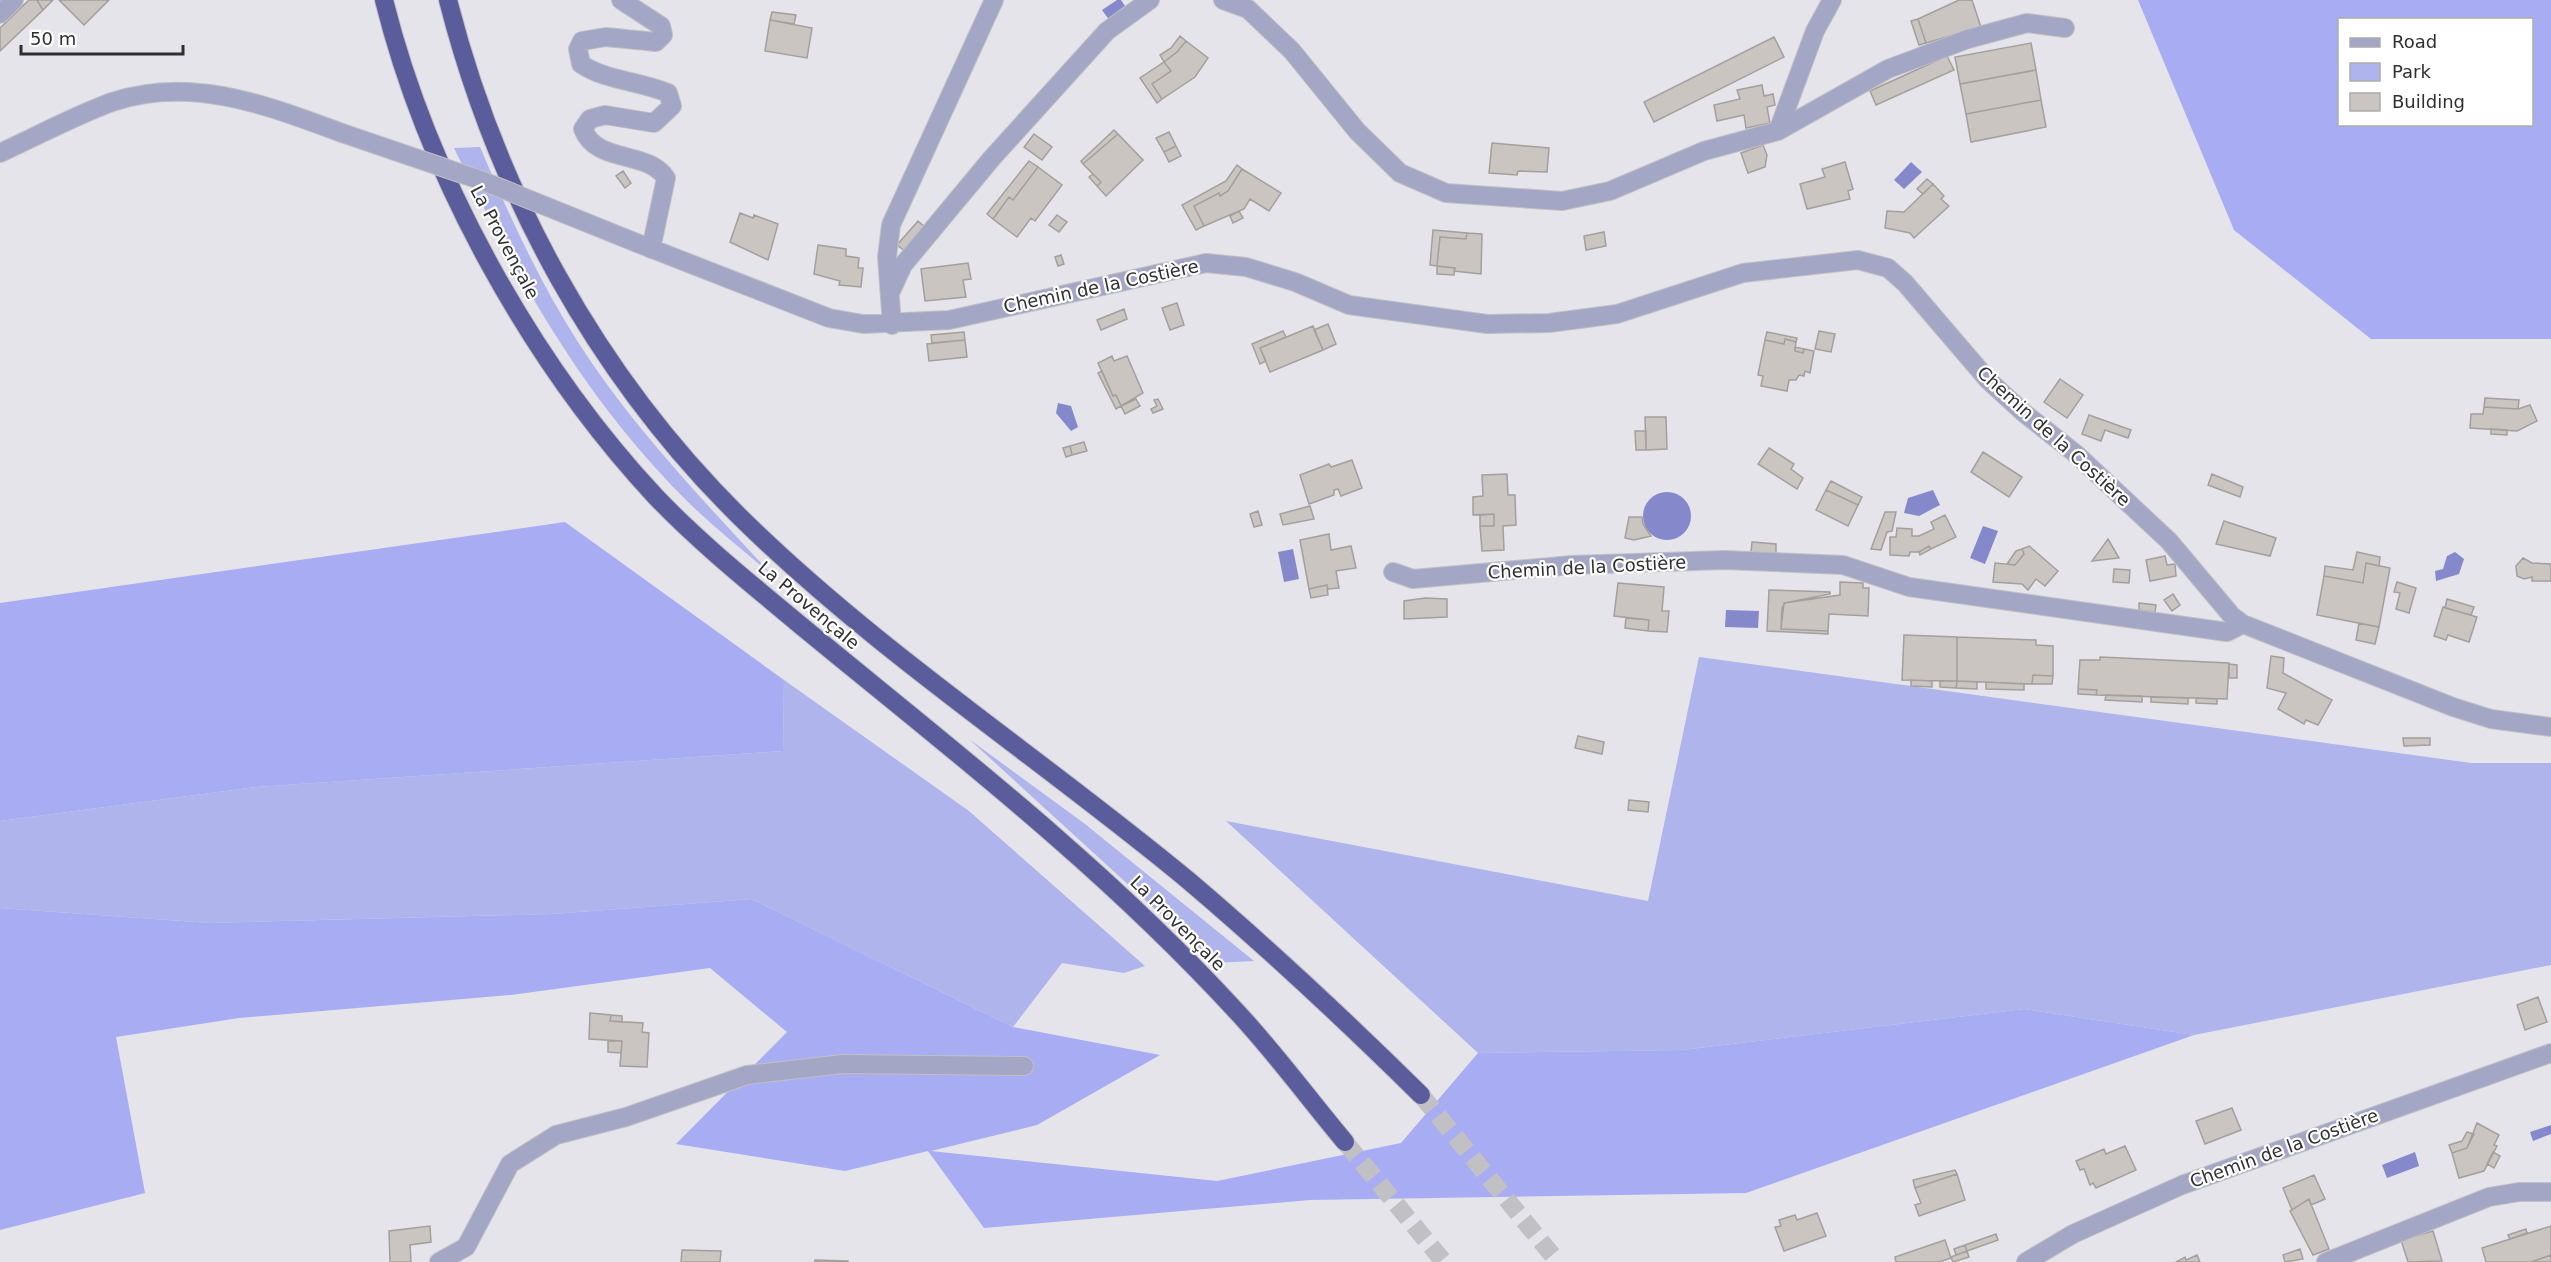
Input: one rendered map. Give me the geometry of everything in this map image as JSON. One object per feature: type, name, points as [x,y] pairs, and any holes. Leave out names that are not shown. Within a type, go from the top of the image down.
[{"type":"highway","name":"La Provençale","points":[[384,0],[396,48],[428,130],[472,230],[506,293],[545,354],[595,423],[656,497],[720,558],[1054,835],[1177,951],[1239,1014],[1345,1142]]},
{"type":"highway","name":"La Provençale","points":[[448,0],[479,106],[499,160],[535,236],[626,384],[687,461],[738,516],[794,567],[912,666],[1188,881],[1336,1012],[1421,1095]]},
{"type":"street","points":[[0,14],[14,0]]},
{"type":"street","points":[[621,0],[661,26],[663,35],[656,42],[606,37],[582,40],[578,49],[581,64],[593,72],[648,84],[668,93],[672,106],[654,123],[606,115],[590,119],[583,129],[587,139],[598,148],[660,169],[666,178],[644,246]]},
{"type":"street","points":[[892,325],[888,256],[891,225],[994,0]]},
{"type":"street","points":[[891,291],[903,265],[992,158],[1107,31],[1150,0]]},
{"type":"street","points":[[1223,0],[1248,9],[1292,51],[1357,131],[1400,173],[1446,193],[1562,201],[1610,192],[1704,151],[1778,131],[1888,69],[1968,39],[2027,23],[2065,28]]},
{"type":"street","points":[[1778,131],[1815,31],[1832,0]]},
{"type":"street","name":"Chemin de la Costière","points":[[0,153],[111,103],[172,92],[243,98],[483,181],[829,318],[863,324],[892,325],[949,320],[1206,263],[1246,267],[1295,282],[1349,305],[1487,324],[1549,323],[1617,314],[1743,273],[1858,260],[1888,268],[1905,283],[1988,380],[2024,413],[2076,454],[2169,541],[2232,616],[2243,624],[2453,707],[2492,719],[2551,727]]},
{"type":"street","name":"Chemin de la Costière","points":[[1393,572],[1413,579],[1572,565],[1725,560],[1843,566],[1909,587],[2227,632],[2243,624]]},
{"type":"street","name":"Chemin de la Costière","points":[[2026,1262],[2073,1234],[2172,1189],[2551,1053]]},
{"type":"street","points":[[439,1262],[466,1247],[510,1164],[556,1136],[626,1117],[747,1075],[843,1064],[1024,1066]]},
{"type":"street","points":[[2326,1262],[2489,1197],[2519,1192],[2551,1192]]},
{"type":"green space","points":[[480,147],[536,269],[562,316],[597,371],[669,462],[772,575],[686,500],[614,419],[583,377],[502,244],[454,148]]},
{"type":"green space","points":[[1699,657],[2471,763],[2551,763],[2551,965],[2194,1035],[2024,1009],[1682,1050],[1478,1053],[1226,821],[1648,901]]},
{"type":"green space","points":[[784,680],[969,811],[1145,966],[1124,973],[1062,963],[1013,1027],[752,899],[552,914],[210,923],[0,908],[0,821],[256,787],[783,751]]},
{"type":"green space","points":[[969,739],[1085,824],[1254,961],[1214,963]]},
{"type":"shaded area","points":[[1117,0],[1121,0],[1127,9],[1110,21],[1102,10]]},
{"type":"shaded area","points":[[2138,0],[2551,0],[2551,339],[2371,339],[2234,230]]},
{"type":"shaded area","points":[[1911,162],[1922,172],[1904,189],[1894,180]]},
{"type":"shaded area","points":[[1058,403],[1071,406],[1078,427],[1071,431],[1056,413]]},
{"type":"shaded area","points":[[1933,490],[1940,505],[1919,516],[1904,513],[1908,498]]},
{"type":"shaded area","points":[[1662,492],[1672,492],[1684,499],[1691,511],[1691,521],[1684,533],[1672,540],[1662,540],[1647,529],[1643,521],[1643,511],[1654,496]]},
{"type":"shaded area","points":[[565,522],[784,680],[783,751],[256,787],[0,821],[0,603]]},
{"type":"shaded area","points":[[1983,526],[1998,531],[1985,564],[1970,558]]},
{"type":"shaded area","points":[[1293,549],[1299,579],[1284,582],[1278,552]]},
{"type":"shaded area","points":[[2455,552],[2464,559],[2459,574],[2436,581],[2435,571],[2443,569],[2447,556]]},
{"type":"shaded area","points":[[1726,610],[1759,611],[1758,628],[1725,627]]},
{"type":"shaded area","points":[[752,899],[1013,1027],[1160,1055],[1037,1125],[931,1151],[1217,1181],[1401,1143],[1478,1053],[1682,1050],[2024,1009],[2194,1035],[1746,1193],[1310,1200],[984,1228],[928,1151],[845,1171],[676,1144],[787,1032],[710,968],[511,995],[239,1018],[116,1037],[145,1193],[0,1230],[0,908],[210,923],[552,914]]},
{"type":"shaded area","points":[[2551,1125],[2551,1134],[2533,1141],[2530,1132]]},
{"type":"shaded area","points":[[2415,1152],[2419,1166],[2387,1178],[2382,1165]]},
{"type":"building","points":[[29,0],[37,0],[43,10],[0,51],[0,28]]},
{"type":"building","points":[[37,0],[53,0],[43,10]]},
{"type":"building","points":[[59,0],[109,0],[84,25]]},
{"type":"building","points":[[1959,0],[1972,0],[1981,27],[1926,43],[1918,19]]},
{"type":"building","points":[[772,12],[796,15],[794,24],[770,20]]},
{"type":"building","points":[[1918,19],[1926,43],[1919,45],[1911,21]]},
{"type":"building","points":[[770,20],[812,28],[807,58],[765,51]]},
{"type":"building","points":[[1180,36],[1186,41],[1164,62],[1160,55],[1171,48]]},
{"type":"building","points":[[1774,37],[1784,57],[1654,122],[1644,102]]},
{"type":"building","points":[[1186,41],[1208,58],[1195,77],[1162,99],[1152,84],[1171,71],[1164,62]]},
{"type":"building","points":[[2031,43],[2036,70],[1960,84],[1955,57]]},
{"type":"building","points":[[1947,56],[1954,70],[1876,105],[1870,91]]},
{"type":"building","points":[[1164,62],[1171,71],[1152,84],[1162,99],[1157,103],[1140,78]]},
{"type":"building","points":[[2036,70],[2041,100],[1966,114],[1960,84]]},
{"type":"building","points":[[1762,85],[1764,96],[1773,94],[1775,105],[1767,107],[1770,123],[1746,128],[1744,115],[1717,121],[1714,105],[1740,99],[1737,90]]},
{"type":"building","points":[[2041,100],[2046,127],[1971,142],[1966,114]]},
{"type":"building","points":[[1114,130],[1118,134],[1083,164],[1081,161]]},
{"type":"building","points":[[1169,132],[1176,146],[1164,152],[1156,138]]},
{"type":"building","points":[[1034,134],[1052,147],[1042,160],[1024,147]]},
{"type":"building","points":[[1118,134],[1143,160],[1106,196],[1097,186],[1101,182],[1083,164]]},
{"type":"building","points":[[1492,143],[1549,148],[1547,172],[1518,171],[1517,175],[1489,173]]},
{"type":"building","points":[[1763,145],[1767,155],[1765,167],[1748,173],[1741,153]]},
{"type":"building","points":[[1176,146],[1181,156],[1169,162],[1164,152]]},
{"type":"building","points":[[1029,161],[1038,167],[1013,200],[1009,197],[993,219],[987,214]]},
{"type":"building","points":[[1845,162],[1853,189],[1848,191],[1850,199],[1807,209],[1800,184],[1825,177],[1822,169]]},
{"type":"building","points":[[1237,165],[1242,169],[1228,191],[1220,196],[1219,193],[1194,206],[1204,226],[1196,230],[1182,205],[1226,181]]},
{"type":"building","points":[[1038,167],[1062,185],[1035,221],[1031,218],[1017,237],[993,219],[1009,197],[1013,200]]},
{"type":"building","points":[[1242,169],[1281,193],[1269,211],[1250,199],[1244,209],[1204,226],[1194,206],[1219,193],[1220,196],[1228,191]]},
{"type":"building","points":[[623,171],[631,183],[625,188],[616,176]]},
{"type":"building","points":[[1093,174],[1101,182],[1097,186],[1089,177]]},
{"type":"building","points":[[1927,179],[1933,184],[1923,194],[1917,189]]},
{"type":"building","points":[[1933,184],[1944,196],[1941,199],[1949,206],[1914,238],[1910,233],[1885,228],[1887,211],[1904,212]]},
{"type":"building","points":[[1239,211],[1243,218],[1233,223],[1230,216]]},
{"type":"building","points":[[740,213],[753,218],[754,215],[778,224],[768,260],[730,242]]},
{"type":"building","points":[[1057,215],[1067,222],[1059,232],[1049,225]]},
{"type":"building","points":[[918,221],[926,228],[906,252],[897,245]]},
{"type":"building","points":[[1433,230],[1467,233],[1466,239],[1440,237],[1437,266],[1430,265]]},
{"type":"building","points":[[1604,232],[1606,246],[1586,250],[1584,236]]},
{"type":"building","points":[[1467,233],[1482,234],[1481,274],[1454,271],[1455,268],[1437,266],[1440,237],[1466,239]]},
{"type":"building","points":[[818,245],[846,249],[846,256],[859,258],[858,268],[863,268],[861,287],[839,285],[840,281],[814,274]]},
{"type":"building","points":[[1061,255],[1064,264],[1058,266],[1055,257]]},
{"type":"building","points":[[968,263],[971,279],[963,280],[966,297],[925,301],[921,269]]},
{"type":"building","points":[[1437,266],[1455,268],[1454,275],[1437,274]]},
{"type":"building","points":[[1177,303],[1184,325],[1170,330],[1162,308]]},
{"type":"building","points":[[1124,309],[1127,319],[1101,330],[1097,320]]},
{"type":"building","points":[[1328,324],[1336,344],[1323,350],[1314,330]]},
{"type":"building","points":[[1313,326],[1323,350],[1270,372],[1260,348]]},
{"type":"building","points":[[1283,331],[1286,337],[1260,348],[1266,361],[1260,364],[1252,344]]},
{"type":"building","points":[[1819,331],[1835,334],[1831,352],[1815,349]]},
{"type":"building","points":[[964,332],[965,340],[932,343],[931,335]]},
{"type":"building","points":[[1767,332],[1797,338],[1796,342],[1785,339],[1784,344],[1765,340]]},
{"type":"building","points":[[1785,339],[1796,342],[1795,351],[1803,353],[1804,349],[1814,351],[1810,373],[1805,371],[1804,376],[1799,375],[1796,380],[1789,380],[1787,391],[1761,386],[1763,376],[1758,375],[1765,340],[1784,344]]},
{"type":"building","points":[[965,340],[967,357],[929,361],[927,344]]},
{"type":"building","points":[[1795,347],[1804,349],[1803,353],[1795,351]]},
{"type":"building","points":[[1112,356],[1114,361],[1127,356],[1143,393],[1121,406],[1116,395],[1113,396],[1098,363]]},
{"type":"building","points":[[1102,371],[1113,396],[1116,395],[1121,406],[1116,409],[1098,373]]},
{"type":"building","points":[[2060,379],[2083,395],[2067,418],[2044,402]]},
{"type":"building","points":[[2485,398],[2519,400],[2518,409],[2484,407]]},
{"type":"building","points":[[1136,399],[1140,406],[1125,414],[1121,406]]},
{"type":"building","points":[[1158,399],[1163,409],[1153,413],[1151,409],[1157,406],[1154,400]]},
{"type":"building","points":[[2530,405],[2537,421],[2517,431],[2470,428],[2471,414],[2483,414],[2484,407],[2518,409]]},
{"type":"building","points":[[2089,415],[2131,430],[2128,438],[2105,430],[2101,441],[2082,434]]},
{"type":"building","points":[[1645,417],[1666,417],[1667,449],[1646,450]]},
{"type":"building","points":[[2491,429],[2507,430],[2507,435],[2491,434]]},
{"type":"building","points":[[1635,431],[1646,431],[1646,450],[1636,450]]},
{"type":"building","points":[[1084,442],[1087,451],[1072,455],[1070,446]]},
{"type":"building","points":[[1070,446],[1072,455],[1066,457],[1063,448]]},
{"type":"building","points":[[1769,448],[1794,464],[1791,469],[1803,478],[1797,489],[1758,464]]},
{"type":"building","points":[[1983,452],[2022,477],[2009,497],[1971,472]]},
{"type":"building","points":[[1352,460],[1362,488],[1341,496],[1338,489],[1334,490],[1334,495],[1309,504],[1300,475],[1329,464],[1331,467]]},
{"type":"building","points":[[1507,474],[1508,495],[1515,495],[1516,525],[1503,526],[1504,550],[1482,551],[1480,526],[1494,526],[1494,514],[1473,515],[1473,497],[1483,496],[1482,475]]},
{"type":"building","points":[[2212,474],[2243,487],[2240,497],[2208,485]]},
{"type":"building","points":[[1831,481],[1862,497],[1858,505],[1826,490]]},
{"type":"building","points":[[1826,490],[1858,505],[1848,526],[1816,510]]},
{"type":"building","points":[[1310,506],[1314,519],[1283,525],[1280,514]]},
{"type":"building","points":[[1258,511],[1262,525],[1254,527],[1250,514]]},
{"type":"building","points":[[1885,512],[1896,512],[1892,531],[1887,532],[1881,550],[1871,549]]},
{"type":"building","points":[[1494,514],[1494,526],[1480,526],[1480,515]]},
{"type":"building","points":[[1945,515],[1956,537],[1931,549],[1929,546],[1919,552],[1910,552],[1909,556],[1890,555],[1890,537],[1896,537],[1897,528],[1912,529],[1912,536],[1919,536],[1934,529],[1931,522]]},
{"type":"building","points":[[1629,517],[1642,517],[1643,524],[1651,536],[1634,540],[1625,538]]},
{"type":"building","points":[[2224,521],[2276,538],[2270,556],[2216,544]]},
{"type":"building","points":[[1329,534],[1331,550],[1351,546],[1356,568],[1336,571],[1339,588],[1328,589],[1327,585],[1309,589],[1300,540]]},
{"type":"building","points":[[2108,539],[2119,558],[2092,561]]},
{"type":"building","points":[[1752,542],[1776,544],[1776,555],[1751,553]]},
{"type":"building","points":[[1929,546],[1931,549],[1920,555],[1919,552]]},
{"type":"building","points":[[2029,546],[2058,571],[2045,586],[2036,579],[2028,590],[2022,584],[1993,582],[1995,563],[2015,565],[2024,554],[2022,549]]},
{"type":"building","points":[[2022,549],[2024,554],[2015,565],[2007,564],[2016,551]]},
{"type":"building","points":[[2357,552],[2380,557],[2379,566],[2366,563],[2363,583],[2324,576],[2325,566],[2353,570]]},
{"type":"building","points":[[2165,556],[2167,565],[2175,564],[2176,576],[2150,581],[2146,560]]},
{"type":"building","points":[[2523,558],[2532,563],[2551,564],[2551,581],[2532,581],[2532,577],[2524,579],[2517,576],[2516,566]]},
{"type":"building","points":[[2366,563],[2390,568],[2379,627],[2317,615],[2324,576],[2363,583]]},
{"type":"building","points":[[2114,569],[2130,570],[2129,583],[2113,582]]},
{"type":"building","points":[[1840,582],[1863,583],[1863,588],[1869,588],[1868,616],[1829,614],[1828,631],[1781,629],[1784,603],[1840,595]]},
{"type":"building","points":[[2397,582],[2416,588],[2409,613],[2396,609],[2400,593],[2394,592]]},
{"type":"building","points":[[1618,583],[1664,587],[1662,611],[1669,611],[1667,632],[1648,631],[1649,620],[1614,616]]},
{"type":"building","points":[[1327,585],[1328,595],[1311,598],[1309,589]]},
{"type":"building","points":[[1769,590],[1830,592],[1830,594],[1785,603],[1782,608],[1781,629],[1828,631],[1828,634],[1767,631]]},
{"type":"building","points":[[2173,594],[2180,605],[2172,611],[2164,600]]},
{"type":"building","points":[[1425,598],[1447,599],[1447,617],[1404,619],[1404,601]]},
{"type":"building","points":[[2447,599],[2474,607],[2471,615],[2445,608]]},
{"type":"building","points":[[2139,603],[2156,605],[2155,612],[2139,610]]},
{"type":"building","points":[[2443,607],[2477,617],[2469,642],[2448,635],[2446,640],[2434,636]]},
{"type":"building","points":[[1626,618],[1649,620],[1648,631],[1625,628]]},
{"type":"building","points":[[2359,623],[2379,627],[2375,644],[2356,640]]},
{"type":"building","points":[[1904,635],[1957,637],[1957,681],[1902,680]]},
{"type":"building","points":[[1957,637],[2036,640],[2036,645],[2053,646],[2053,676],[2033,675],[2032,684],[1957,681]]},
{"type":"building","points":[[2271,656],[2284,658],[2283,673],[2332,700],[2318,725],[2306,720],[2304,724],[2278,709],[2286,693],[2267,688]]},
{"type":"building","points":[[2100,657],[2229,663],[2227,699],[2096,695],[2097,690],[2078,689],[2080,660],[2100,660]]},
{"type":"building","points":[[2229,664],[2237,665],[2237,678],[2229,678]]},
{"type":"building","points":[[2033,675],[2053,676],[2052,684],[2032,684]]},
{"type":"building","points":[[1911,680],[1932,681],[1932,687],[1911,686]]},
{"type":"building","points":[[1940,681],[1957,681],[1956,688],[1940,687]]},
{"type":"building","points":[[1957,681],[1977,682],[1977,689],[1956,688]]},
{"type":"building","points":[[1986,682],[2024,684],[2024,690],[1986,689]]},
{"type":"building","points":[[2078,689],[2097,690],[2096,695],[2078,694]]},
{"type":"building","points":[[2106,695],[2142,696],[2142,702],[2105,700]]},
{"type":"building","points":[[2151,697],[2188,698],[2188,704],[2151,702]]},
{"type":"building","points":[[2196,698],[2217,699],[2217,704],[2196,703]]},
{"type":"building","points":[[1578,736],[1604,742],[1602,754],[1575,748]]},
{"type":"building","points":[[2403,738],[2430,738],[2430,745],[2404,746]]},
{"type":"building","points":[[1629,800],[1649,802],[1648,812],[1628,810]]},
{"type":"building","points":[[2538,997],[2547,1022],[2525,1030],[2517,1005]]},
{"type":"building","points":[[590,1013],[611,1015],[610,1021],[643,1023],[642,1032],[649,1033],[647,1067],[620,1066],[622,1041],[589,1039]]},
{"type":"building","points":[[611,1015],[622,1016],[622,1022],[610,1021]]},
{"type":"building","points":[[608,1041],[622,1041],[621,1053],[608,1052]]},
{"type":"building","points":[[2232,1108],[2241,1130],[2205,1144],[2196,1121]]},
{"type":"building","points":[[2477,1123],[2499,1135],[2494,1145],[2497,1146],[2484,1171],[2459,1178],[2452,1153],[2467,1148]]},
{"type":"building","points":[[2467,1132],[2474,1134],[2467,1148],[2452,1153],[2449,1145],[2462,1141]]},
{"type":"building","points":[[2125,1146],[2136,1170],[2096,1188],[2093,1183],[2090,1185],[2084,1169],[2080,1170],[2076,1161],[2104,1149],[2106,1154]]},
{"type":"building","points":[[2493,1152],[2500,1156],[2494,1168],[2487,1164]]},
{"type":"building","points":[[1955,1170],[1957,1174],[1915,1188],[1913,1180]]},
{"type":"building","points":[[1957,1174],[1965,1200],[1919,1216],[1915,1205],[1921,1203],[1915,1188]]},
{"type":"building","points":[[2314,1175],[2325,1199],[2311,1205],[2309,1199],[2292,1210],[2283,1188]]},
{"type":"building","points":[[2309,1199],[2329,1249],[2313,1255],[2290,1211]]},
{"type":"building","points":[[1817,1213],[1826,1236],[1784,1251],[1775,1227],[1781,1226],[1779,1220],[1795,1215],[1797,1220]]},
{"type":"building","points":[[430,1226],[431,1242],[410,1245],[411,1262],[390,1262],[389,1231]]},
{"type":"building","points":[[2551,1226],[2551,1255],[2531,1262],[2486,1262],[2482,1248]]},
{"type":"building","points":[[2526,1229],[2527,1233],[2510,1239],[2508,1235]]},
{"type":"building","points":[[2433,1231],[2442,1261],[2408,1262],[2401,1240]]},
{"type":"building","points":[[1996,1234],[1998,1240],[1967,1251],[1965,1245]]},
{"type":"building","points":[[1945,1240],[1951,1258],[1939,1262],[1896,1262],[1895,1257]]},
{"type":"building","points":[[1965,1245],[1967,1251],[1956,1255],[1954,1249]]},
{"type":"building","points":[[2300,1249],[2303,1259],[2285,1262],[2283,1255]]},
{"type":"building","points":[[682,1250],[721,1251],[720,1262],[681,1262]]},
{"type":"building","points":[[1967,1251],[1969,1257],[1953,1262],[1951,1257]]},
{"type":"building","points":[[2197,1255],[2200,1262],[2176,1262],[2185,1257],[2186,1260]]},
{"type":"building","points":[[2551,1255],[2551,1262],[2531,1262]]},
{"type":"building","points":[[815,1260],[848,1261],[848,1262],[815,1262]]},
{"type":"tunnel","points":[[1421,1095],[1558,1262]]},
{"type":"tunnel","points":[[1345,1142],[1444,1262]]}]
